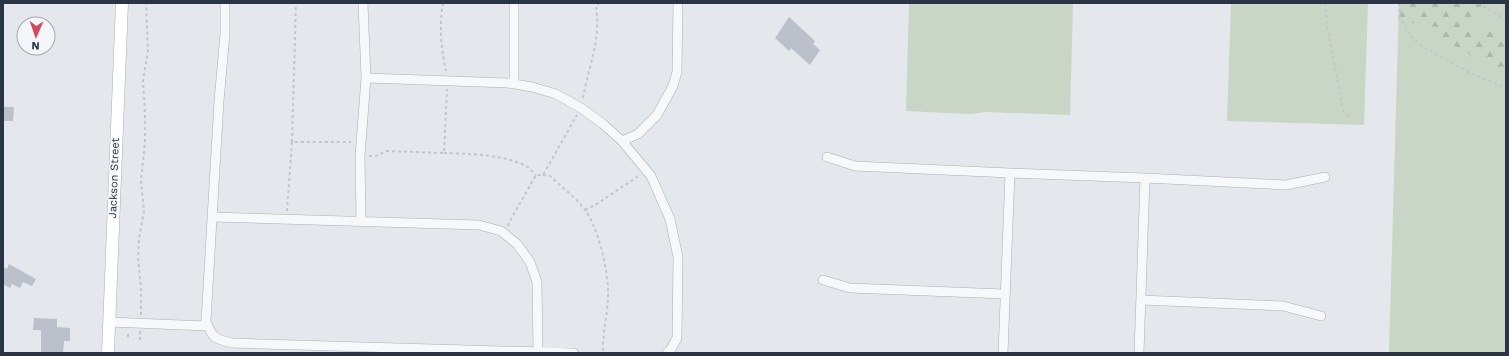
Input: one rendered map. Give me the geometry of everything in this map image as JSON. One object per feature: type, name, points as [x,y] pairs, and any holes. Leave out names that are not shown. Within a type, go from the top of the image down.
[{"type":"main road","name":"Jackson Street","points":[[108,353],[122,3]]},
{"type":"street","points":[[225,3],[225,34],[219,101],[206,321],[210,333],[217,339],[232,343],[574,353]]},
{"type":"street","points":[[361,222],[360,156],[366,78],[363,3]]},
{"type":"street","points":[[514,3],[514,84]]},
{"type":"street","points":[[622,141],[638,134],[657,115],[672,86],[676,72],[678,3]]},
{"type":"street","points":[[366,78],[514,84],[532,87],[556,94],[581,108],[603,124],[622,141],[651,176],[670,219],[678,257],[677,338],[667,353]]},
{"type":"street","points":[[827,157],[855,166],[1010,174],[1145,178],[1286,185],[1325,178]]},
{"type":"street","points":[[1003,353],[1010,174]]},
{"type":"street","points":[[1139,353],[1145,178]]},
{"type":"street","points":[[212,217],[479,225],[503,233],[517,244],[530,262],[536,282],[538,352]]},
{"type":"street","points":[[823,280],[850,288],[1005,294]]},
{"type":"street","points":[[1141,300],[1283,306],[1321,316]]},
{"type":"street","points":[[109,322],[207,326]]},
{"type":"path","points":[[141,314],[141,288],[138,258],[139,239],[144,211],[142,181],[145,142],[143,80],[148,51],[146,3]]},
{"type":"path","points":[[287,220],[292,142],[296,3]]},
{"type":"path","points":[[443,3],[440,16],[441,50],[448,81],[444,153]]},
{"type":"path","points":[[543,175],[581,108],[596,47],[598,21],[596,5],[600,3]]},
{"type":"path","points":[[1325,3],[1328,32],[1342,110],[1348,116]]},
{"type":"path","points":[[1399,3],[1401,19],[1412,38],[1417,42],[1468,72],[1506,88]]},
{"type":"path","points":[[1478,3],[1506,20]]},
{"type":"path","points":[[292,142],[361,142]]},
{"type":"path","points":[[360,156],[375,156],[387,151],[471,154],[503,159],[524,165],[536,175],[550,176],[585,210],[594,223],[606,270],[608,294],[603,353]]},
{"type":"path","points":[[585,210],[595,205],[647,170]]},
{"type":"path","points":[[503,233],[508,228],[510,219],[536,175]]},
{"type":"path","points":[[140,332],[140,340]]},
{"type":"green space","points":[[909,3],[1073,3],[1070,115],[986,112],[970,114],[906,111]]},
{"type":"green space","points":[[1231,3],[1368,3],[1364,125],[1227,121]]},
{"type":"green space","points":[[1399,3],[1506,3],[1506,353],[1389,353]]},
{"type":"green space","points":[[1399,3],[1484,3],[1467,21],[1471,29],[1504,29],[1506,33],[1506,81],[1490,60],[1472,58],[1464,48],[1450,46],[1429,24],[1398,22]]},
{"type":"building","points":[[789,17],[815,41],[813,44],[820,50],[810,65],[791,48],[789,51],[775,38]]},
{"type":"building","points":[[3,107],[14,107],[13,121],[3,121]]},
{"type":"building","points":[[9,264],[36,279],[32,286],[23,282],[20,288],[12,284],[10,288],[3,284],[3,267],[7,269]]},
{"type":"building","points":[[34,318],[57,319],[57,327],[70,328],[70,341],[64,341],[63,353],[41,353],[41,330],[33,330]]}]
